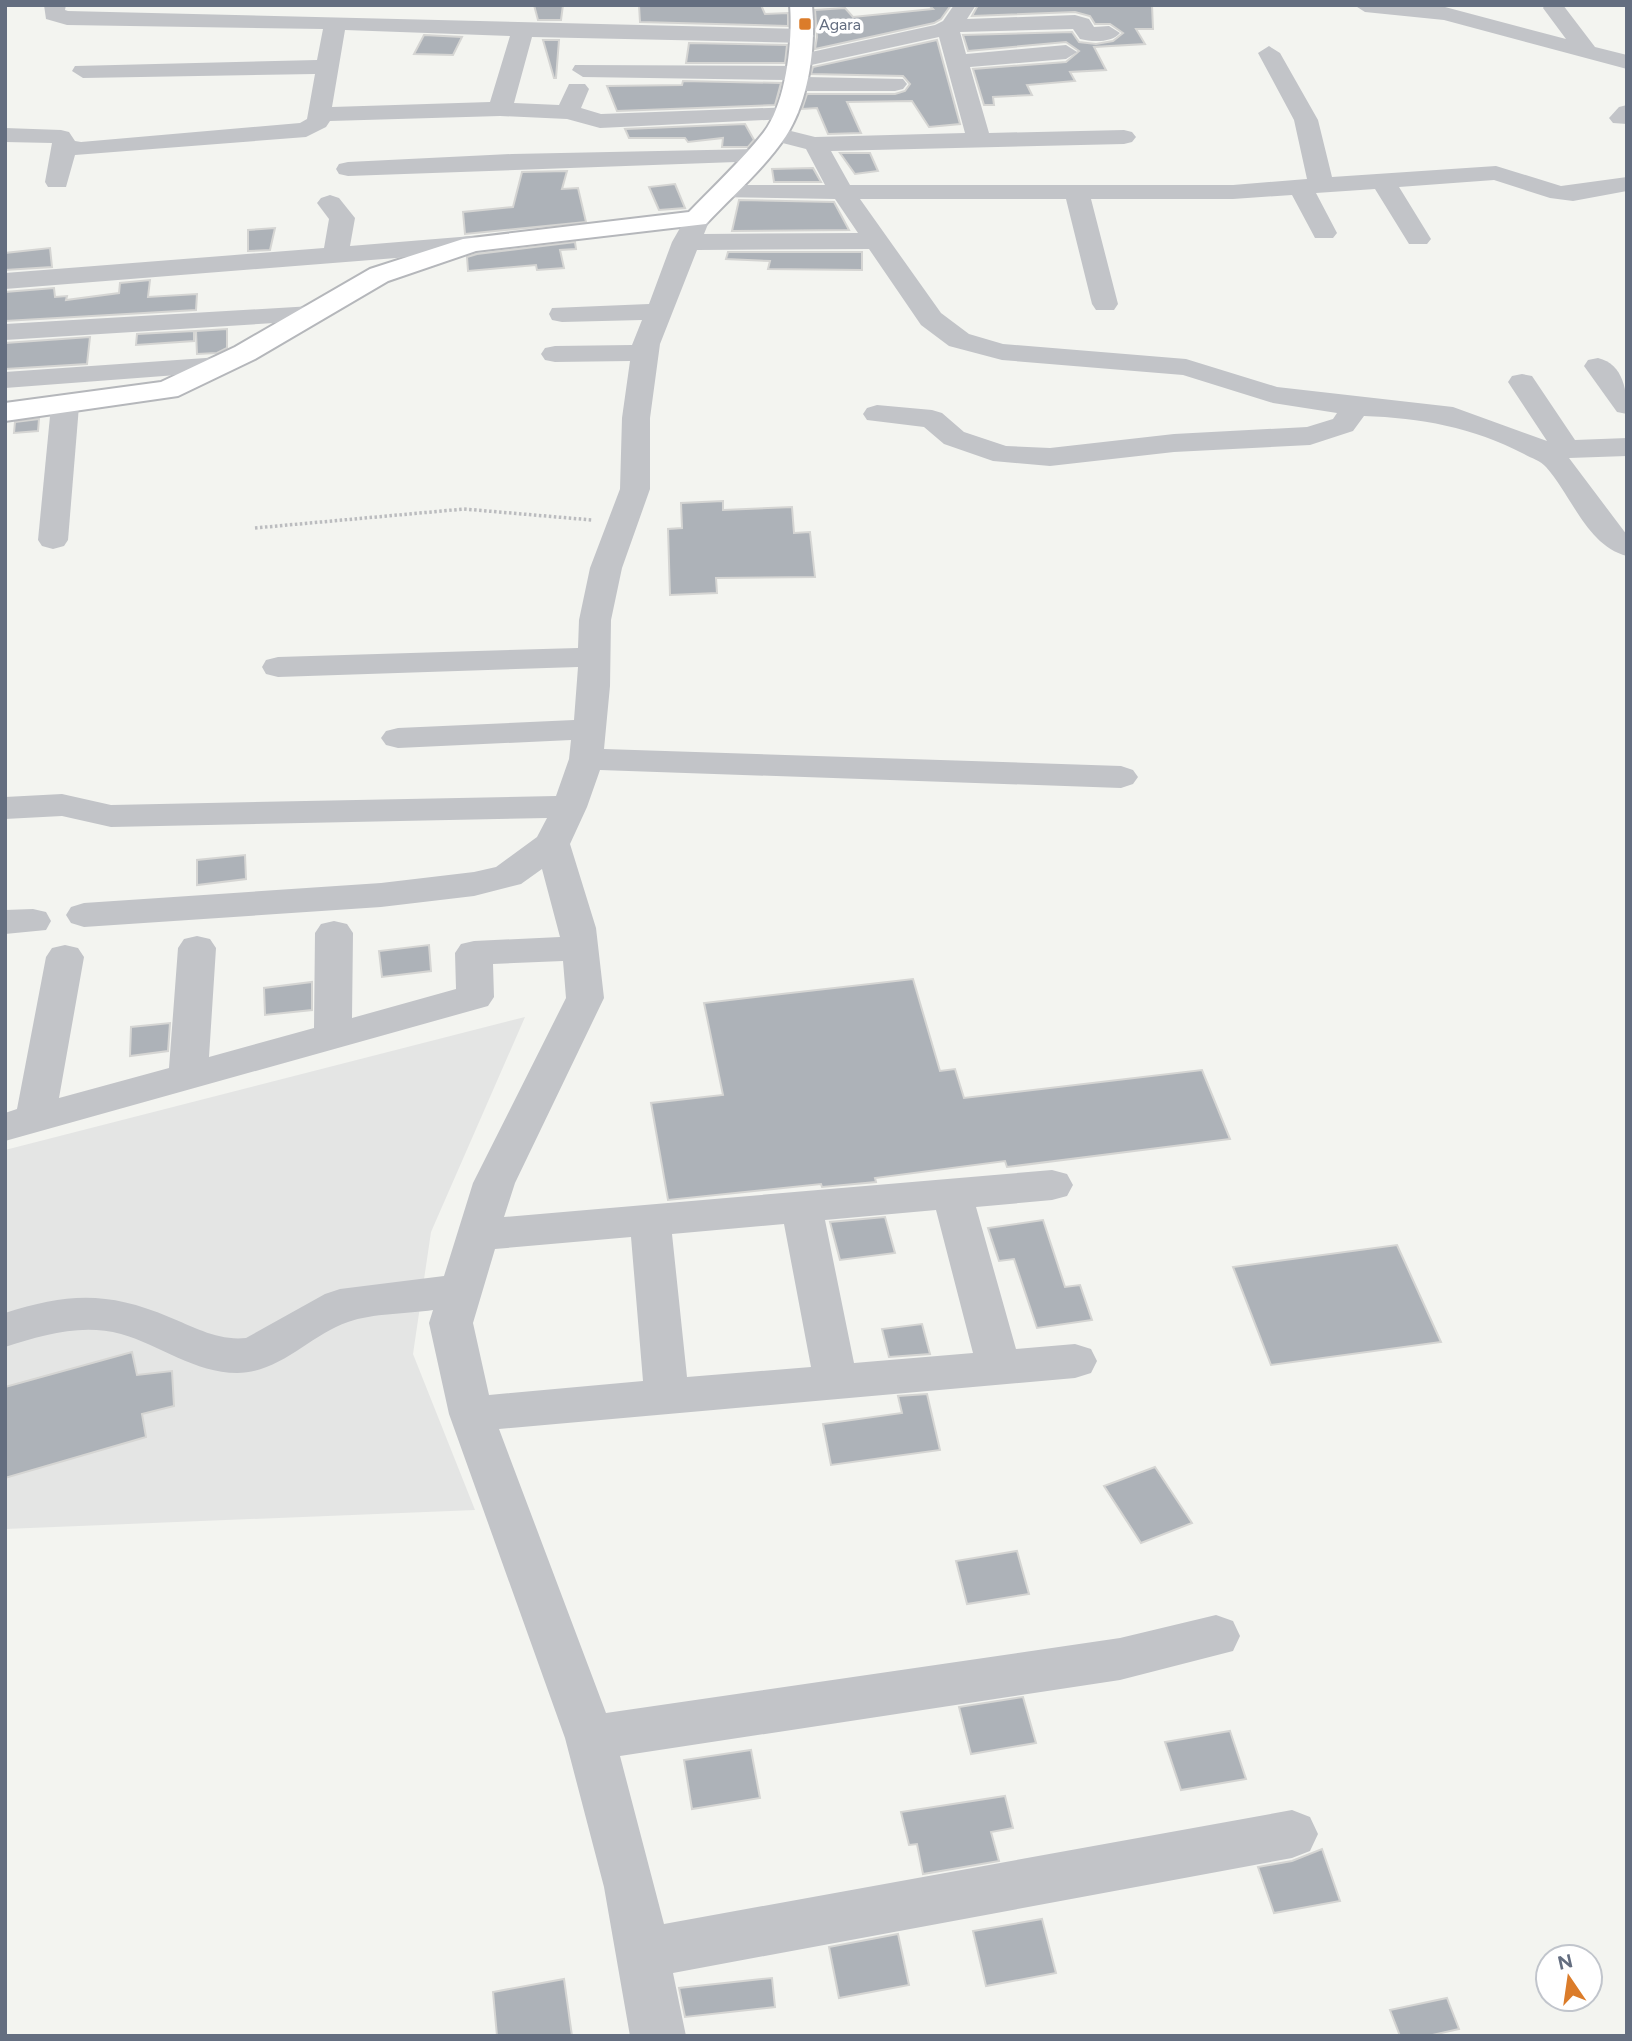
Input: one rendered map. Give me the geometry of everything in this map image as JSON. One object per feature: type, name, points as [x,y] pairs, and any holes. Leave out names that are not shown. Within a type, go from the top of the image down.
[{"type":"main road","points":[[5,412],[168,390],[220,365],[379,275],[472,244],[702,218],[781,123],[799,63],[805,24],[801,5]]},
{"type":"street","points":[[55,5],[54,14],[61,17],[335,23],[402,15],[462,28],[641,36],[799,63],[895,84]]},
{"type":"street","points":[[462,28],[464,5]]},
{"type":"street","points":[[949,27],[965,5]]},
{"type":"street","points":[[1365,5],[1445,14],[1627,62]]},
{"type":"street","points":[[1554,8],[1588,53]]},
{"type":"street","points":[[583,71],[799,63],[949,27],[1075,22],[1081,23],[1088,34],[1109,33]]},
{"type":"street","points":[[65,146],[81,149],[296,132],[314,127],[320,114],[335,23]]},
{"type":"street","points":[[949,27],[979,139]]},
{"type":"street","points":[[500,109],[523,31]]},
{"type":"street","points":[[568,112],[594,34]]},
{"type":"street","points":[[638,70],[641,36]]},
{"type":"street","points":[[959,61],[1066,52]]},
{"type":"street","points":[[1269,53],[1306,120],[1311,186],[1324,233]]},
{"type":"street","points":[[83,71],[278,70],[327,66]]},
{"type":"street","points":[[320,114],[500,109],[568,112],[600,121],[781,123],[815,144],[842,192],[931,319],[959,340],[1002,352],[1186,367],[1273,395],[1356,407],[1409,409],[1453,416],[1554,450],[1627,447]]},
{"type":"street","points":[[5,135],[61,137],[65,146],[57,182]]},
{"type":"street","points":[[815,144],[1124,137]]},
{"type":"street","points":[[348,169],[512,161],[756,156]]},
{"type":"street","points":[[702,218],[842,192],[1233,192],[1496,173],[1552,192],[1573,194],[1627,184]]},
{"type":"street","points":[[1383,181],[1418,239]]},
{"type":"street","points":[[1077,192],[1105,304]]},
{"type":"street","points":[[330,203],[342,218],[336,255]]},
{"type":"street","points":[[702,218],[877,242]]},
{"type":"street","points":[[84,915],[380,895],[474,884],[508,876],[552,844],[570,807],[587,744],[595,657],[595,620],[620,524],[635,489],[636,418],[645,353],[659,312],[702,218]]},
{"type":"street","points":[[5,281],[472,244]]},
{"type":"street","points":[[562,314],[659,312]]},
{"type":"street","points":[[5,332],[312,314]]},
{"type":"street","points":[[555,354],[645,353]]},
{"type":"street","points":[[5,380],[220,365]]},
{"type":"street","points":[[1598,366],[1627,407]]},
{"type":"street","points":[[1522,382],[1564,469],[1614,540],[1627,547]]},
{"type":"street","points":[[53,540],[65,406]]},
{"type":"street","points":[[877,414],[932,419],[954,438],[1003,455],[1050,457],[1174,443],[1310,436],[1343,425],[1356,407]]},
{"type":"street","points":[[278,667],[595,657]]},
{"type":"street","points":[[398,738],[587,744],[1121,777]]},
{"type":"street","points":[[5,808],[62,805],[111,816],[570,807]]},
{"type":"street","points":[[552,844],[578,928],[584,998],[494,1183],[451,1323],[471,1413],[590,1738],[630,1886],[658,2036]]},
{"type":"street","points":[[333,1037],[334,933]]},
{"type":"street","points":[[188,1076],[197,948]]},
{"type":"street","points":[[20,1123],[475,997],[474,953],[580,948]]},
{"type":"street","points":[[20,1123],[65,957]]},
{"type":"street","points":[[478,1235],[1052,1185]]},
{"type":"street","points":[[952,1194],[999,1367]]},
{"type":"street","points":[[802,1207],[836,1382]]},
{"type":"street","points":[[650,1220],[667,1396]]},
{"type":"street","points":[[5,1330],[48,1316],[84,1312],[121,1317],[218,1354],[243,1356],[254,1354],[350,1304],[461,1290]]},
{"type":"street","points":[[471,1413],[1075,1361]]},
{"type":"street","points":[[590,1738],[1120,1659],[1216,1636]]},
{"type":"street","points":[[643,1953],[1292,1834]]},
{"type":"path","points":[[255,528],[344,523],[464,509],[560,515],[620,524]]},
{"type":"shaded area","points":[[525,1017],[431,1232],[413,1354],[475,1510],[5,1529],[5,1150]]},
{"type":"building","points":[[534,5],[563,5],[561,20],[538,20]]},
{"type":"building","points":[[639,5],[761,5],[765,14],[788,13],[788,26],[640,22]]},
{"type":"building","points":[[929,5],[951,5],[941,19],[934,23],[815,49],[815,10],[845,8],[853,17],[933,9]]},
{"type":"building","points":[[978,5],[1152,5],[1153,29],[1136,29],[1145,44],[1094,47],[1106,70],[1070,72],[1075,81],[1027,85],[1032,95],[993,97],[994,105],[984,105],[973,69],[1066,62],[1079,51],[1066,42],[968,51],[963,35],[1072,32],[1079,42],[1096,44],[1113,41],[1123,33],[1110,24],[1095,24],[1090,16],[1075,12],[972,16]]},
{"type":"building","points":[[424,35],[462,37],[453,55],[414,54]]},
{"type":"building","points":[[543,40],[559,40],[556,78],[554,78]]},
{"type":"building","points":[[937,40],[960,124],[929,127],[912,101],[847,102],[861,133],[828,134],[817,108],[802,109],[807,94],[895,94],[905,91],[910,84],[903,76],[811,74],[813,67]]},
{"type":"building","points":[[689,43],[787,45],[785,63],[686,63]]},
{"type":"building","points":[[683,81],[781,83],[775,105],[617,111],[607,86],[682,85]]},
{"type":"building","points":[[745,124],[754,140],[748,147],[722,147],[723,138],[688,142],[685,138],[629,138],[625,129]]},
{"type":"building","points":[[840,153],[870,153],[878,171],[855,174]]},
{"type":"building","points":[[813,168],[821,182],[774,182],[772,169]]},
{"type":"building","points":[[567,171],[562,189],[578,188],[586,222],[465,234],[463,212],[513,207],[522,172]]},
{"type":"building","points":[[675,184],[685,208],[659,210],[649,187]]},
{"type":"building","points":[[739,200],[834,202],[849,230],[732,231]]},
{"type":"building","points":[[275,228],[270,250],[248,251],[248,230]]},
{"type":"building","points":[[575,242],[576,249],[560,250],[564,268],[537,270],[536,265],[468,271],[467,257],[477,254]]},
{"type":"building","points":[[50,248],[52,267],[5,270],[5,253]]},
{"type":"building","points":[[728,252],[862,252],[862,270],[768,269],[770,261],[726,259]]},
{"type":"building","points":[[150,280],[148,297],[197,294],[196,310],[5,321],[5,292],[54,288],[55,297],[67,296],[66,300],[119,293],[120,283]]},
{"type":"building","points":[[227,329],[227,348],[217,353],[197,354],[196,331]]},
{"type":"building","points":[[194,331],[194,341],[136,345],[137,334]]},
{"type":"building","points":[[90,337],[87,364],[5,369],[5,343]]},
{"type":"building","points":[[39,419],[38,431],[14,433],[15,422]]},
{"type":"building","points":[[723,501],[723,510],[792,507],[794,533],[810,532],[815,577],[716,578],[717,593],[670,595],[668,529],[682,528],[681,503]]},
{"type":"building","points":[[245,855],[246,879],[197,885],[197,860]]},
{"type":"building","points":[[429,945],[431,971],[382,977],[379,951]]},
{"type":"building","points":[[913,979],[940,1071],[955,1069],[964,1098],[1202,1070],[1230,1139],[1007,1167],[1005,1161],[875,1178],[876,1182],[822,1187],[821,1184],[668,1200],[651,1103],[723,1095],[704,1003]]},
{"type":"building","points":[[312,982],[312,1010],[265,1015],[264,988]]},
{"type":"building","points":[[170,1023],[168,1051],[130,1056],[131,1027]]},
{"type":"building","points":[[885,1217],[895,1253],[840,1260],[830,1222]]},
{"type":"building","points":[[1043,1220],[1065,1287],[1080,1285],[1092,1320],[1037,1328],[1014,1259],[999,1261],[988,1228]]},
{"type":"building","points":[[1397,1245],[1441,1342],[1271,1365],[1233,1267]]},
{"type":"building","points":[[922,1324],[930,1354],[889,1357],[882,1329]]},
{"type":"building","points":[[132,1352],[137,1375],[172,1371],[174,1406],[142,1414],[146,1437],[5,1478],[5,1387]]},
{"type":"building","points":[[927,1394],[940,1450],[831,1465],[823,1424],[902,1413],[898,1396]]},
{"type":"building","points":[[1155,1467],[1192,1523],[1141,1543],[1104,1486]]},
{"type":"building","points":[[1017,1551],[1029,1594],[967,1604],[956,1561]]},
{"type":"building","points":[[1023,1697],[1036,1743],[971,1754],[959,1707]]},
{"type":"building","points":[[1230,1731],[1246,1779],[1181,1790],[1165,1742]]},
{"type":"building","points":[[751,1750],[760,1798],[692,1809],[684,1760]]},
{"type":"building","points":[[1005,1796],[1013,1828],[991,1832],[999,1861],[923,1874],[917,1844],[909,1845],[901,1812]]},
{"type":"building","points":[[1322,1849],[1340,1901],[1274,1913],[1258,1867],[1292,1861]]},
{"type":"building","points":[[1042,1919],[1056,1973],[986,1986],[973,1931]]},
{"type":"building","points":[[898,1934],[909,1985],[839,1998],[829,1947]]},
{"type":"building","points":[[772,1978],[775,2007],[685,2017],[679,1988]]},
{"type":"building","points":[[564,1979],[572,2036],[497,2036],[493,1992]]},
{"type":"building","points":[[1447,1998],[1459,2029],[1428,2036],[1400,2036],[1390,2010]]},
{"type":"place","name":"Agara","points":[[805,24]]}]
